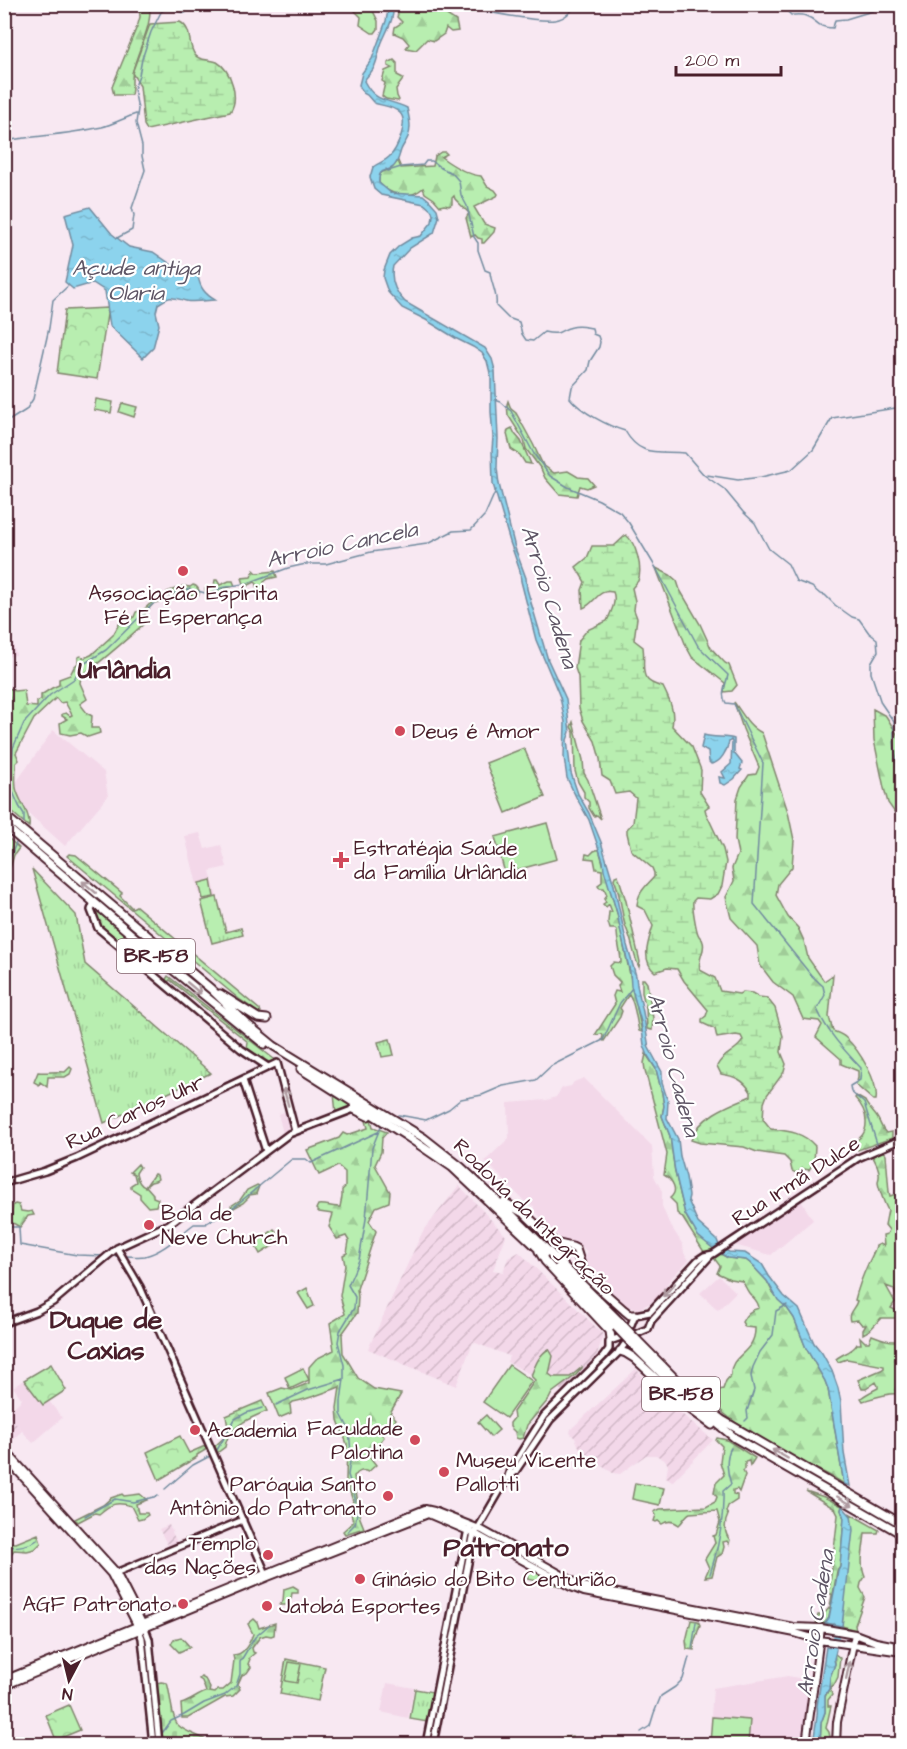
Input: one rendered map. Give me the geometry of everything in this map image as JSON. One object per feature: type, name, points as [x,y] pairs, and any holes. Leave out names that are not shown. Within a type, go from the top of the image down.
[{"type":"highway","name":"Rodovia da Integração","points":[[4,815],[94,902],[264,1044],[358,1104],[424,1138],[473,1177],[618,1324]]},
{"type":"highway","name":"Rodovia da Integração","points":[[4,825],[173,957],[274,1046],[452,1167],[564,1267],[685,1397],[735,1438],[903,1534]]},
{"type":"highway","points":[[167,965],[173,957]]},
{"type":"highway","points":[[211,989],[258,1018],[267,1019]]},
{"type":"highway","points":[[473,1177],[509,1206],[530,1219],[551,1240],[576,1250],[582,1268],[590,1280],[630,1315],[636,1315]]},
{"type":"highway","points":[[530,1219],[545,1262],[615,1339]]},
{"type":"highway","points":[[564,1267],[561,1256],[568,1247]]},
{"type":"highway","name":"Rodovia da Integração","points":[[635,1342],[696,1400],[722,1419],[903,1524]]},
{"type":"highway","points":[[620,1350],[634,1358],[699,1416],[735,1438]]},
{"type":"main road","points":[[4,1449],[114,1573],[141,1627]]},
{"type":"main road","points":[[4,1456],[114,1573]]},
{"type":"main road","points":[[4,1686],[415,1512],[428,1511],[475,1528],[571,1587],[584,1592],[793,1627],[823,1628],[903,1647]]},
{"type":"main road","points":[[654,1603],[821,1640],[903,1652]]},
{"type":"main road","points":[[4,1680],[141,1627]]},
{"type":"main road","points":[[806,1744],[823,1628]]},
{"type":"main road","points":[[836,1744],[837,1722],[852,1634]]},
{"type":"street","points":[[94,902],[90,910],[98,928],[241,1049],[268,1067]]},
{"type":"street","name":"Rua Carlos Uhr","points":[[4,1183],[45,1171],[77,1158],[277,1063],[295,1131]]},
{"type":"street","points":[[243,1080],[266,1151]]},
{"type":"street","points":[[4,1323],[37,1311],[53,1302],[117,1248],[169,1224],[295,1131],[358,1104]]},
{"type":"street","name":"Rua Irmã Dulce","points":[[506,1480],[515,1472],[550,1420],[639,1331],[648,1329],[651,1321],[712,1255],[858,1158],[903,1139]]},
{"type":"street","points":[[117,1248],[140,1287],[267,1575]]},
{"type":"street","name":"Rua Irmã Dulce","points":[[646,1314],[692,1266],[704,1256],[712,1255]]},
{"type":"street","points":[[691,1276],[692,1266]]},
{"type":"street","points":[[426,1744],[467,1534],[475,1528],[544,1416],[603,1357],[609,1349],[608,1345],[630,1329],[636,1315],[646,1314],[651,1321]]},
{"type":"street","points":[[633,1324],[639,1331]]},
{"type":"street","points":[[609,1349],[613,1352],[620,1350],[622,1341],[615,1339]]},
{"type":"street","points":[[114,1573],[243,1520]]},
{"type":"street","points":[[433,1744],[475,1528]]},
{"type":"street","points":[[141,1627],[153,1744]]},
{"type":"street","points":[[141,1627],[149,1639],[159,1744]]},
{"type":"shaded area","points":[[4,608],[16,655],[7,657],[5,650]]},
{"type":"shaded area","points":[[53,730],[104,772],[108,796],[65,846],[27,812],[15,784]]},
{"type":"shaded area","points":[[200,833],[205,849],[221,845],[227,867],[210,871],[217,897],[201,901],[185,836]]},
{"type":"shaded area","points":[[584,1078],[652,1146],[654,1176],[662,1191],[662,1206],[689,1260],[673,1276],[655,1301],[638,1309],[628,1307],[587,1266],[585,1256],[587,1252],[578,1243],[562,1240],[534,1210],[534,1206],[528,1205],[485,1161],[509,1138],[508,1103],[547,1100],[556,1097],[562,1088],[571,1086],[574,1082]]},
{"type":"shaded area","points":[[287,1111],[290,1127],[283,1133],[278,1114]]},
{"type":"shaded area","points":[[459,1185],[506,1236],[493,1270],[503,1272],[508,1258],[519,1252],[603,1334],[596,1360],[563,1391],[507,1362],[509,1356],[473,1342],[456,1386],[368,1349],[422,1233]]},
{"type":"shaded area","points":[[800,1199],[813,1220],[771,1255],[734,1245],[733,1243]]},
{"type":"shaded area","points":[[719,1276],[736,1292],[718,1310],[700,1293]]},
{"type":"shaded area","points":[[636,1369],[677,1410],[713,1440],[672,1482],[666,1478],[668,1466],[666,1461],[656,1455],[646,1455],[620,1474],[613,1473],[580,1449],[570,1433],[571,1429]]},
{"type":"shaded area","points":[[24,1380],[43,1405],[49,1401],[62,1418],[33,1443],[7,1414],[22,1399],[13,1387]]},
{"type":"shaded area","points":[[14,1421],[22,1431],[6,1446],[5,1429]]},
{"type":"shaded area","points":[[169,1525],[177,1543],[168,1546],[159,1529]]},
{"type":"shaded area","points":[[788,1676],[809,1680],[802,1744],[709,1744],[713,1688]]},
{"type":"shaded area","points":[[387,1683],[414,1688],[408,1718],[381,1712]]},
{"type":"green space","points":[[139,5],[149,5],[150,12],[147,29],[133,71],[131,95],[114,95],[112,87],[140,17]]},
{"type":"green space","points":[[355,5],[370,5],[378,21],[378,29],[375,33],[360,25],[361,17],[355,11]]},
{"type":"green space","points":[[393,5],[466,5],[445,14],[456,21],[458,31],[451,32],[446,28],[444,34],[434,41],[427,39],[416,50],[406,48],[409,44],[403,37],[394,33],[395,27],[402,22],[397,17],[398,14]]},
{"type":"green space","points":[[180,22],[187,29],[195,55],[217,62],[226,71],[234,92],[233,106],[230,112],[147,130],[144,125],[140,86],[132,73],[150,24]]},
{"type":"green space","points":[[394,60],[397,63],[397,75],[403,78],[396,89],[398,101],[382,96],[385,71],[392,68],[388,66],[388,63]]},
{"type":"green space","points":[[441,152],[447,154],[441,157],[455,166],[481,176],[487,186],[498,194],[474,207],[484,224],[495,228],[484,243],[475,235],[471,237],[466,218],[469,213],[454,196],[452,204],[440,206],[425,193],[423,188],[412,194],[400,195],[389,191],[379,183],[381,173],[392,168],[398,161],[401,168],[433,166],[435,156]]},
{"type":"green space","points":[[108,308],[97,379],[57,373],[65,310]]},
{"type":"green space","points":[[96,399],[113,402],[111,413],[94,410]]},
{"type":"green space","points":[[508,401],[543,465],[554,473],[568,471],[578,477],[588,478],[594,485],[587,488],[580,486],[577,496],[559,494],[545,478],[526,449],[524,440],[508,415]]},
{"type":"green space","points":[[122,403],[137,407],[134,417],[119,412]]},
{"type":"green space","points":[[512,428],[521,441],[531,464],[525,463],[520,455],[511,449],[507,434]]},
{"type":"green space","points":[[626,535],[636,550],[640,569],[638,581],[632,588],[637,618],[634,640],[643,647],[644,673],[649,681],[663,687],[672,711],[672,726],[692,747],[701,770],[700,792],[709,806],[705,809],[706,813],[723,849],[726,862],[722,886],[718,894],[710,899],[696,898],[693,901],[696,928],[704,946],[700,970],[715,978],[720,991],[739,994],[752,993],[767,998],[775,1008],[783,1036],[781,1052],[786,1064],[784,1072],[767,1095],[763,1119],[771,1129],[800,1135],[815,1146],[814,1162],[809,1170],[804,1169],[796,1173],[792,1171],[790,1162],[784,1156],[757,1152],[744,1147],[691,1140],[701,1124],[716,1112],[751,1096],[751,1092],[742,1082],[735,1077],[721,1074],[717,1066],[743,1040],[741,1036],[736,1035],[717,1038],[715,1029],[702,1023],[708,1010],[677,969],[667,968],[655,972],[650,967],[647,950],[653,926],[645,910],[637,906],[640,893],[654,877],[654,873],[652,868],[631,850],[627,833],[627,829],[633,823],[636,798],[629,792],[615,794],[610,781],[602,776],[595,741],[583,721],[579,708],[578,677],[575,668],[579,640],[587,630],[607,621],[614,599],[613,592],[604,592],[583,608],[582,590],[585,582],[576,567],[587,558],[592,546],[614,546]]},
{"type":"green space","points":[[656,568],[677,581],[711,648],[729,665],[737,685],[732,691],[724,692],[725,683],[692,657]]},
{"type":"green space","points":[[254,570],[257,573],[275,571],[277,577],[264,582],[266,589],[263,597],[257,590],[255,582],[245,587],[242,578],[251,577]]},
{"type":"green space","points":[[215,580],[220,585],[233,581],[235,586],[223,590],[213,598],[207,598],[205,589],[214,586]]},
{"type":"green space","points":[[193,585],[198,589],[198,596],[181,597],[176,594],[167,596],[167,592]]},
{"type":"green space","points":[[148,598],[160,598],[162,601],[154,603],[145,613],[147,621],[81,676],[80,683],[87,699],[80,704],[92,716],[91,728],[99,728],[100,733],[88,737],[81,733],[70,735],[61,733],[60,723],[67,719],[62,714],[72,715],[65,702],[60,703],[56,698],[34,719],[16,753],[19,760],[16,763],[16,788],[28,817],[29,827],[5,806],[5,688],[14,691],[24,690],[26,706],[37,707],[37,701],[41,700],[41,695],[59,685],[59,679],[70,675],[78,663],[78,657],[84,658],[91,655],[113,635],[119,624],[134,617],[136,612],[143,610],[151,603]]},
{"type":"green space","points":[[734,702],[750,723],[762,733],[788,812],[794,840],[792,867],[778,884],[776,895],[788,917],[798,928],[808,958],[824,981],[833,975],[829,1017],[833,1031],[846,1038],[862,1058],[874,1084],[876,1100],[856,1085],[858,1071],[841,1064],[841,1059],[816,1037],[822,1025],[819,1021],[803,1019],[793,997],[773,982],[760,965],[757,946],[731,918],[726,897],[734,881],[732,868],[738,854],[735,840],[737,799],[749,775],[756,774],[759,767]]},
{"type":"green space","points":[[873,709],[886,716],[902,742],[902,821],[888,803],[884,788],[874,740]]},
{"type":"green space","points":[[573,722],[584,773],[601,819],[597,815],[594,816],[589,808],[589,802],[584,797],[584,792],[578,782],[575,771],[574,732],[571,727]]},
{"type":"green space","points":[[524,748],[545,797],[506,813],[486,763]]},
{"type":"green space","points":[[547,823],[557,859],[505,873],[495,837]]},
{"type":"green space","points":[[6,836],[19,848],[10,868],[5,871]]},
{"type":"green space","points":[[599,849],[617,913],[642,1032],[639,1031],[629,994],[620,1008],[622,1011],[620,1017],[604,1041],[602,1034],[595,1035],[615,1004],[613,996],[615,991],[620,992],[618,986],[620,982],[613,975],[610,966],[614,962],[621,963],[617,931],[610,929],[608,922],[609,912],[612,912],[609,904],[606,907],[603,904],[606,902],[604,899],[607,895],[604,888],[598,885],[602,882],[602,870],[596,869],[594,859],[585,858],[586,854],[590,855]]},
{"type":"green space","points":[[76,855],[122,893],[120,896],[132,908],[136,906],[260,1010],[261,1014],[239,999],[67,856]]},
{"type":"green space","points":[[32,869],[76,915],[85,964],[211,1073],[104,1123]]},
{"type":"green space","points":[[618,875],[640,962],[639,967],[624,923],[614,879]]},
{"type":"green space","points":[[211,880],[214,897],[203,899],[199,883]]},
{"type":"green space","points":[[217,897],[226,932],[241,928],[243,935],[212,943],[201,901]]},
{"type":"green space","points":[[95,907],[159,963],[157,969],[152,970],[154,967],[135,950],[132,953],[102,927],[95,914]]},
{"type":"green space","points":[[168,976],[274,1061],[264,1060],[247,1049],[248,1042],[170,980],[167,983],[165,981]]},
{"type":"green space","points":[[642,979],[647,983],[653,1018],[652,1030],[647,1029]]},
{"type":"green space","points":[[390,1039],[394,1055],[382,1057],[378,1042]]},
{"type":"green space","points":[[646,1054],[656,1069],[662,1093],[664,1106],[662,1116],[670,1136],[675,1172],[685,1214],[691,1225],[716,1251],[704,1252],[682,1217],[677,1213],[676,1204],[670,1198],[674,1189],[670,1180],[664,1175],[667,1154],[645,1070]]},
{"type":"green space","points":[[70,1067],[72,1069],[70,1074],[65,1077],[48,1077],[47,1087],[40,1082],[39,1085],[34,1082],[38,1072],[65,1072]]},
{"type":"green space","points":[[334,1094],[352,1106],[336,1113]]},
{"type":"green space","points":[[856,1096],[865,1101],[886,1133],[892,1132],[892,1138],[858,1150],[854,1146],[853,1142],[863,1134],[866,1122],[863,1109],[855,1098]]},
{"type":"green space","points":[[365,1117],[371,1119],[373,1127],[387,1132],[382,1138],[381,1152],[375,1165],[390,1192],[389,1202],[376,1207],[369,1221],[376,1231],[357,1289],[357,1313],[342,1334],[343,1353],[358,1378],[374,1389],[401,1394],[390,1413],[396,1419],[391,1429],[385,1424],[379,1430],[384,1437],[369,1456],[376,1465],[368,1472],[360,1471],[354,1476],[360,1518],[364,1528],[345,1534],[343,1531],[353,1522],[350,1508],[353,1501],[346,1480],[347,1444],[338,1420],[340,1387],[293,1402],[290,1405],[291,1413],[279,1418],[269,1393],[282,1388],[292,1390],[309,1383],[309,1367],[316,1359],[334,1350],[330,1323],[345,1314],[340,1296],[345,1265],[343,1255],[347,1253],[349,1241],[346,1236],[337,1239],[329,1227],[333,1214],[319,1212],[316,1209],[318,1205],[340,1207],[342,1190],[345,1187],[345,1172],[338,1166],[319,1175],[307,1150],[339,1138],[343,1133],[347,1135],[368,1128]]},
{"type":"green space","points":[[882,1150],[886,1155],[890,1196],[896,1194],[894,1217],[897,1219],[897,1227],[900,1222],[902,1223],[902,1311],[894,1289],[886,1286],[895,1302],[891,1308],[901,1315],[896,1318],[881,1318],[863,1334],[866,1325],[862,1325],[858,1320],[850,1321],[850,1313],[856,1304],[859,1286],[876,1246],[880,1244],[884,1246],[883,1235],[889,1230],[885,1225],[888,1210],[878,1184],[878,1168],[871,1154]]},
{"type":"green space","points":[[138,1164],[140,1167],[136,1175],[143,1186],[145,1187],[154,1174],[157,1175],[158,1179],[146,1186],[153,1197],[158,1199],[156,1206],[148,1207],[140,1198],[140,1194],[131,1188],[131,1185],[136,1182],[134,1174],[130,1172]]},
{"type":"green space","points":[[259,1186],[256,1194],[249,1195],[243,1203],[230,1210],[231,1206],[240,1200],[247,1190]]},
{"type":"green space","points":[[15,1204],[19,1205],[21,1211],[32,1211],[34,1215],[28,1216],[20,1227],[11,1222]]},
{"type":"green space","points":[[274,1229],[281,1241],[260,1254],[255,1240],[264,1237]]},
{"type":"green space","points":[[537,1229],[552,1243],[563,1248],[559,1257],[537,1235],[535,1230]]},
{"type":"green space","points":[[719,1253],[728,1258],[746,1260],[750,1263],[767,1281],[772,1291],[794,1318],[806,1348],[828,1389],[844,1484],[753,1435],[713,1403],[715,1391],[723,1389],[731,1375],[731,1368],[747,1349],[754,1336],[755,1328],[745,1327],[742,1322],[749,1313],[759,1308],[742,1281],[717,1273],[720,1266],[714,1258]]},
{"type":"green space","points":[[307,1288],[314,1306],[308,1309],[298,1293]]},
{"type":"green space","points":[[872,1335],[891,1341],[902,1340],[902,1400],[898,1394],[894,1394],[863,1401],[861,1398],[878,1386],[876,1382],[862,1389],[858,1380],[881,1370],[884,1366],[847,1359],[838,1362],[836,1359],[857,1344],[861,1344],[860,1337],[865,1342],[869,1342]]},
{"type":"green space","points":[[549,1349],[553,1356],[549,1374],[553,1377],[570,1377],[582,1368],[552,1393],[527,1425],[523,1438],[516,1438],[515,1432],[510,1427],[514,1418],[513,1412],[535,1380],[531,1376],[538,1361]]},
{"type":"green space","points":[[51,1364],[66,1390],[43,1405],[24,1380]]},
{"type":"green space","points":[[509,1365],[532,1381],[506,1418],[483,1402]]},
{"type":"green space","points":[[303,1368],[309,1380],[290,1389],[285,1377]]},
{"type":"green space","points":[[262,1401],[267,1411],[240,1424],[230,1434],[225,1447],[217,1453],[215,1446],[229,1433],[226,1416]]},
{"type":"green space","points":[[486,1415],[499,1430],[491,1437],[478,1422]]},
{"type":"green space","points":[[180,1436],[189,1453],[205,1446],[207,1449],[159,1480],[147,1452]]},
{"type":"green space","points":[[717,1438],[727,1440],[755,1458],[750,1466],[749,1461],[745,1462],[743,1471],[745,1475],[739,1492],[737,1489],[733,1490],[733,1494],[737,1495],[737,1500],[728,1506],[726,1512],[728,1515],[725,1528],[730,1540],[729,1544],[727,1541],[723,1542],[722,1554],[717,1557],[712,1576],[705,1577],[709,1568],[705,1559],[715,1543],[713,1536],[716,1535],[720,1522],[717,1511],[690,1513],[679,1525],[654,1521],[656,1515],[654,1512],[660,1509],[706,1507],[715,1502],[716,1483],[724,1475],[720,1462],[722,1446],[716,1440]]},
{"type":"green space","points":[[635,1483],[664,1488],[660,1505],[632,1499]]},
{"type":"green space","points":[[806,1491],[842,1506],[844,1518],[840,1567],[837,1571],[829,1618],[825,1623],[816,1624],[818,1615],[823,1615],[830,1607],[832,1595],[829,1592],[838,1515],[835,1509]]},
{"type":"green space","points":[[122,1494],[124,1496],[140,1494],[147,1500],[136,1504],[138,1513],[148,1515],[138,1520],[131,1506],[117,1504],[78,1522],[75,1519],[103,1505],[111,1498]]},
{"type":"green space","points":[[849,1513],[879,1530],[878,1533],[865,1533],[862,1561],[865,1577],[860,1588],[865,1597],[855,1625],[856,1630],[842,1626],[851,1516]]},
{"type":"green space","points":[[38,1534],[41,1543],[35,1549],[14,1550],[11,1554],[5,1555],[5,1542],[16,1543]]},
{"type":"green space","points":[[530,1568],[566,1587],[527,1579]]},
{"type":"green space","points":[[293,1586],[298,1589],[298,1593],[292,1593],[286,1605],[280,1605],[283,1601],[284,1589]]},
{"type":"green space","points":[[254,1619],[259,1628],[275,1623],[274,1635],[260,1637],[252,1648],[255,1653],[249,1658],[248,1664],[251,1667],[247,1673],[242,1675],[238,1684],[240,1689],[233,1696],[225,1697],[188,1718],[182,1718],[181,1704],[206,1692],[199,1679],[201,1677],[205,1679],[210,1688],[209,1692],[215,1693],[223,1690],[231,1683],[233,1655],[243,1651],[248,1645],[253,1634],[248,1624]]},
{"type":"green space","points":[[691,1620],[698,1621],[700,1625],[694,1650],[687,1649],[686,1641]]},
{"type":"green space","points":[[181,1637],[190,1647],[179,1652],[171,1644],[174,1639]]},
{"type":"green space","points":[[834,1653],[840,1658],[838,1677],[834,1685],[830,1687],[832,1695],[828,1700],[828,1706],[831,1706],[826,1728],[830,1737],[828,1744],[820,1744],[825,1697],[835,1664]]},
{"type":"green space","points":[[286,1659],[325,1667],[318,1701],[280,1694]]},
{"type":"green space","points":[[289,1662],[301,1664],[297,1683],[285,1681]]},
{"type":"green space","points":[[161,1682],[167,1683],[174,1717],[178,1725],[211,1744],[161,1744],[155,1686]]},
{"type":"green space","points":[[415,1689],[433,1692],[427,1722],[410,1719]]},
{"type":"green space","points":[[69,1705],[80,1730],[56,1740],[46,1715]]},
{"type":"green space","points":[[712,1717],[750,1720],[748,1744],[710,1744]]},
{"type":"green space","points":[[572,1736],[574,1744],[546,1744],[545,1740]]},
{"type":"water","name":"Arroio Cadena","points":[[389,5],[393,5],[392,19],[374,67],[364,81],[373,94],[407,108],[410,130],[396,164],[381,172],[379,183],[391,193],[423,195],[437,209],[439,217],[434,233],[410,248],[393,266],[394,286],[405,302],[485,348],[492,359],[495,370],[499,484],[548,660],[566,699],[571,773],[578,794],[601,842],[614,885],[636,976],[649,1048],[662,1072],[662,1083],[668,1101],[667,1118],[678,1139],[688,1200],[698,1223],[717,1240],[720,1248],[729,1252],[745,1253],[762,1264],[784,1296],[799,1309],[814,1343],[832,1371],[838,1388],[844,1453],[850,1486],[844,1484],[828,1389],[806,1348],[794,1318],[778,1300],[767,1281],[750,1263],[746,1260],[728,1258],[716,1251],[698,1236],[685,1214],[675,1172],[670,1136],[662,1116],[664,1106],[662,1093],[656,1069],[644,1045],[617,913],[589,820],[567,778],[564,757],[565,722],[560,697],[536,640],[520,571],[493,484],[491,377],[487,361],[482,353],[473,347],[402,308],[388,292],[383,278],[390,255],[412,238],[421,236],[432,222],[433,215],[424,204],[381,195],[374,189],[370,177],[373,167],[392,153],[403,129],[400,113],[374,103],[363,93],[359,85],[362,73],[372,59],[386,21]]},
{"type":"water","name":"Açude antiga Olaria","points":[[90,207],[112,234],[129,247],[153,252],[175,267],[198,276],[204,290],[215,300],[189,302],[172,298],[158,304],[156,312],[159,325],[153,348],[143,358],[110,326],[105,291],[93,283],[73,289],[65,282],[73,245],[65,214]]},
{"type":"water","points":[[704,735],[734,739],[734,753],[742,763],[740,769],[742,770],[725,785],[720,783],[719,777],[725,778],[722,772],[731,764],[732,742],[731,740],[729,742],[721,759],[711,764],[708,752],[701,748]]},
{"type":"water","name":"Arroio Cadena","points":[[842,1506],[851,1516],[853,1530],[842,1626],[825,1623],[829,1618],[840,1567],[844,1518]]},
{"type":"water","name":"Arroio Cadena","points":[[826,1647],[836,1649],[835,1664],[830,1677],[829,1689],[825,1695],[820,1744],[814,1744],[817,1706]]},
{"type":"waterway","points":[[117,238],[132,230],[134,215],[132,208],[145,170],[136,123],[138,109],[134,89],[142,59],[161,12],[167,8],[185,13],[188,11],[189,4]]},
{"type":"waterway","points":[[461,4],[480,10],[540,20],[564,17],[578,4]]},
{"type":"waterway","points":[[774,4],[776,8],[785,9],[791,15],[804,15],[823,27],[833,28],[835,20],[846,19],[892,5]]},
{"type":"waterway","points":[[4,141],[102,127],[136,114]]},
{"type":"waterway","points":[[386,169],[388,171],[423,165],[426,161],[432,161],[452,173],[459,181],[461,195],[467,206],[485,270],[490,272],[496,306],[508,318],[519,322],[526,340],[533,341],[544,332],[557,333],[577,326],[592,328],[593,334],[598,336],[599,347],[590,361],[588,370],[572,387],[570,398],[595,418],[625,431],[631,440],[644,449],[685,453],[704,475],[724,489],[755,523],[769,549],[788,564],[796,581],[812,587],[852,617],[859,619],[869,633],[877,639],[878,651],[871,663],[871,673],[881,703],[894,722],[899,791],[902,797]]},
{"type":"waterway","points":[[4,419],[10,420],[26,410],[33,399],[53,300],[68,286]]},
{"type":"waterway","points":[[495,400],[511,411],[534,454],[550,476],[620,512],[656,568],[698,646],[728,675],[723,693],[724,700],[726,703],[734,704],[763,763],[754,904],[811,975],[823,986],[825,995],[817,1009],[831,1033],[861,1068],[860,1080],[850,1086],[851,1092],[864,1103],[877,1144]]},
{"type":"waterway","points":[[707,475],[738,480],[791,470],[813,450],[832,418],[902,407]]},
{"type":"waterway","name":"Arroio Cancela","points":[[170,594],[190,589],[209,594],[221,588],[248,583],[288,568],[306,564],[326,564],[371,552],[427,544],[453,531],[471,530],[485,515],[496,490]]},
{"type":"waterway","name":"Arroio Cancela","points":[[24,822],[24,814],[10,785],[13,748],[24,723],[50,695],[74,679],[82,665],[106,650],[160,599]]},
{"type":"waterway","name":"Arroio Cancela","points":[[4,866],[8,863],[16,843]]},
{"type":"waterway","points":[[399,1115],[426,1120],[449,1109],[461,1099],[482,1095],[503,1086],[536,1080],[551,1066],[603,1040],[620,1003],[632,988]]},
{"type":"waterway","points":[[348,1531],[355,1524],[357,1513],[348,1475],[351,1454],[349,1429],[341,1414],[344,1365],[338,1342],[340,1331],[354,1308],[355,1297],[348,1285],[359,1260],[366,1219],[372,1148],[381,1126]]},
{"type":"waterway","points":[[125,1256],[152,1254],[165,1247],[194,1224],[205,1224],[235,1206],[292,1159],[306,1159],[311,1163],[378,1132]]},
{"type":"waterway","points":[[4,1227],[19,1227],[20,1245],[77,1255],[105,1256]]},
{"type":"waterway","points":[[110,1256],[120,1256]]},
{"type":"waterway","name":"Arroio Cadena","points":[[745,1421],[748,1418],[747,1411],[754,1390],[751,1376],[753,1367],[760,1352],[773,1335],[776,1311],[787,1305]]},
{"type":"waterway","points":[[276,1405],[308,1390],[344,1379]]},
{"type":"waterway","points":[[217,1450],[235,1419],[262,1408]]},
{"type":"waterway","name":"Arroio Cadena","points":[[710,1574],[720,1533],[723,1491],[731,1484],[727,1466],[731,1448]]},
{"type":"waterway","points":[[165,1489],[193,1465],[210,1456]]},
{"type":"waterway","points":[[85,1516],[115,1499],[133,1502],[158,1496]]},
{"type":"waterway","points":[[4,1547],[26,1545],[37,1540]]},
{"type":"waterway","name":"Arroio Cadena","points":[[692,1649],[696,1622]]},
{"type":"waterway","points":[[160,1736],[171,1721],[204,1703],[225,1695],[236,1686],[240,1674],[240,1662],[255,1637],[269,1625]]},
{"type":"waterway","name":"Arroio Cadena","points":[[831,1655],[836,1637]]},
{"type":"waterway","name":"Arroio Cadena","points":[[641,1732],[650,1726],[661,1696],[683,1679],[689,1657]]},
{"type":"place","name":"Associação Espírita Fé E Esperança","points":[[183,571]]},
{"type":"place","name":"Deus é Amor","points":[[400,731]]},
{"type":"place","name":"Estratégia Saúde da Família Urlândia","points":[[341,860]]},
{"type":"place","name":"Bola de Neve Church","points":[[149,1225]]},
{"type":"place","name":"Academia","points":[[195,1430]]},
{"type":"place","name":"Faculdade Palotina","points":[[415,1440]]},
{"type":"place","name":"Museu Vicente Pallotti","points":[[444,1472]]},
{"type":"place","name":"Paróquia Santo Antônio do Patronato","points":[[388,1496]]},
{"type":"place","name":"Templo das Nações","points":[[268,1555]]},
{"type":"place","name":"Ginásio do Bito Centurião","points":[[360,1579]]},
{"type":"place","name":"AGF Patronato","points":[[183,1604]]},
{"type":"place","name":"Jatobá Esportes","points":[[267,1606]]},
{"type":"district","name":"Urlândia","points":[[124,670]]},
{"type":"district","name":"Duque de Caxias","points":[[106,1336]]},
{"type":"district","name":"Patronato","points":[[506,1548]]}]
